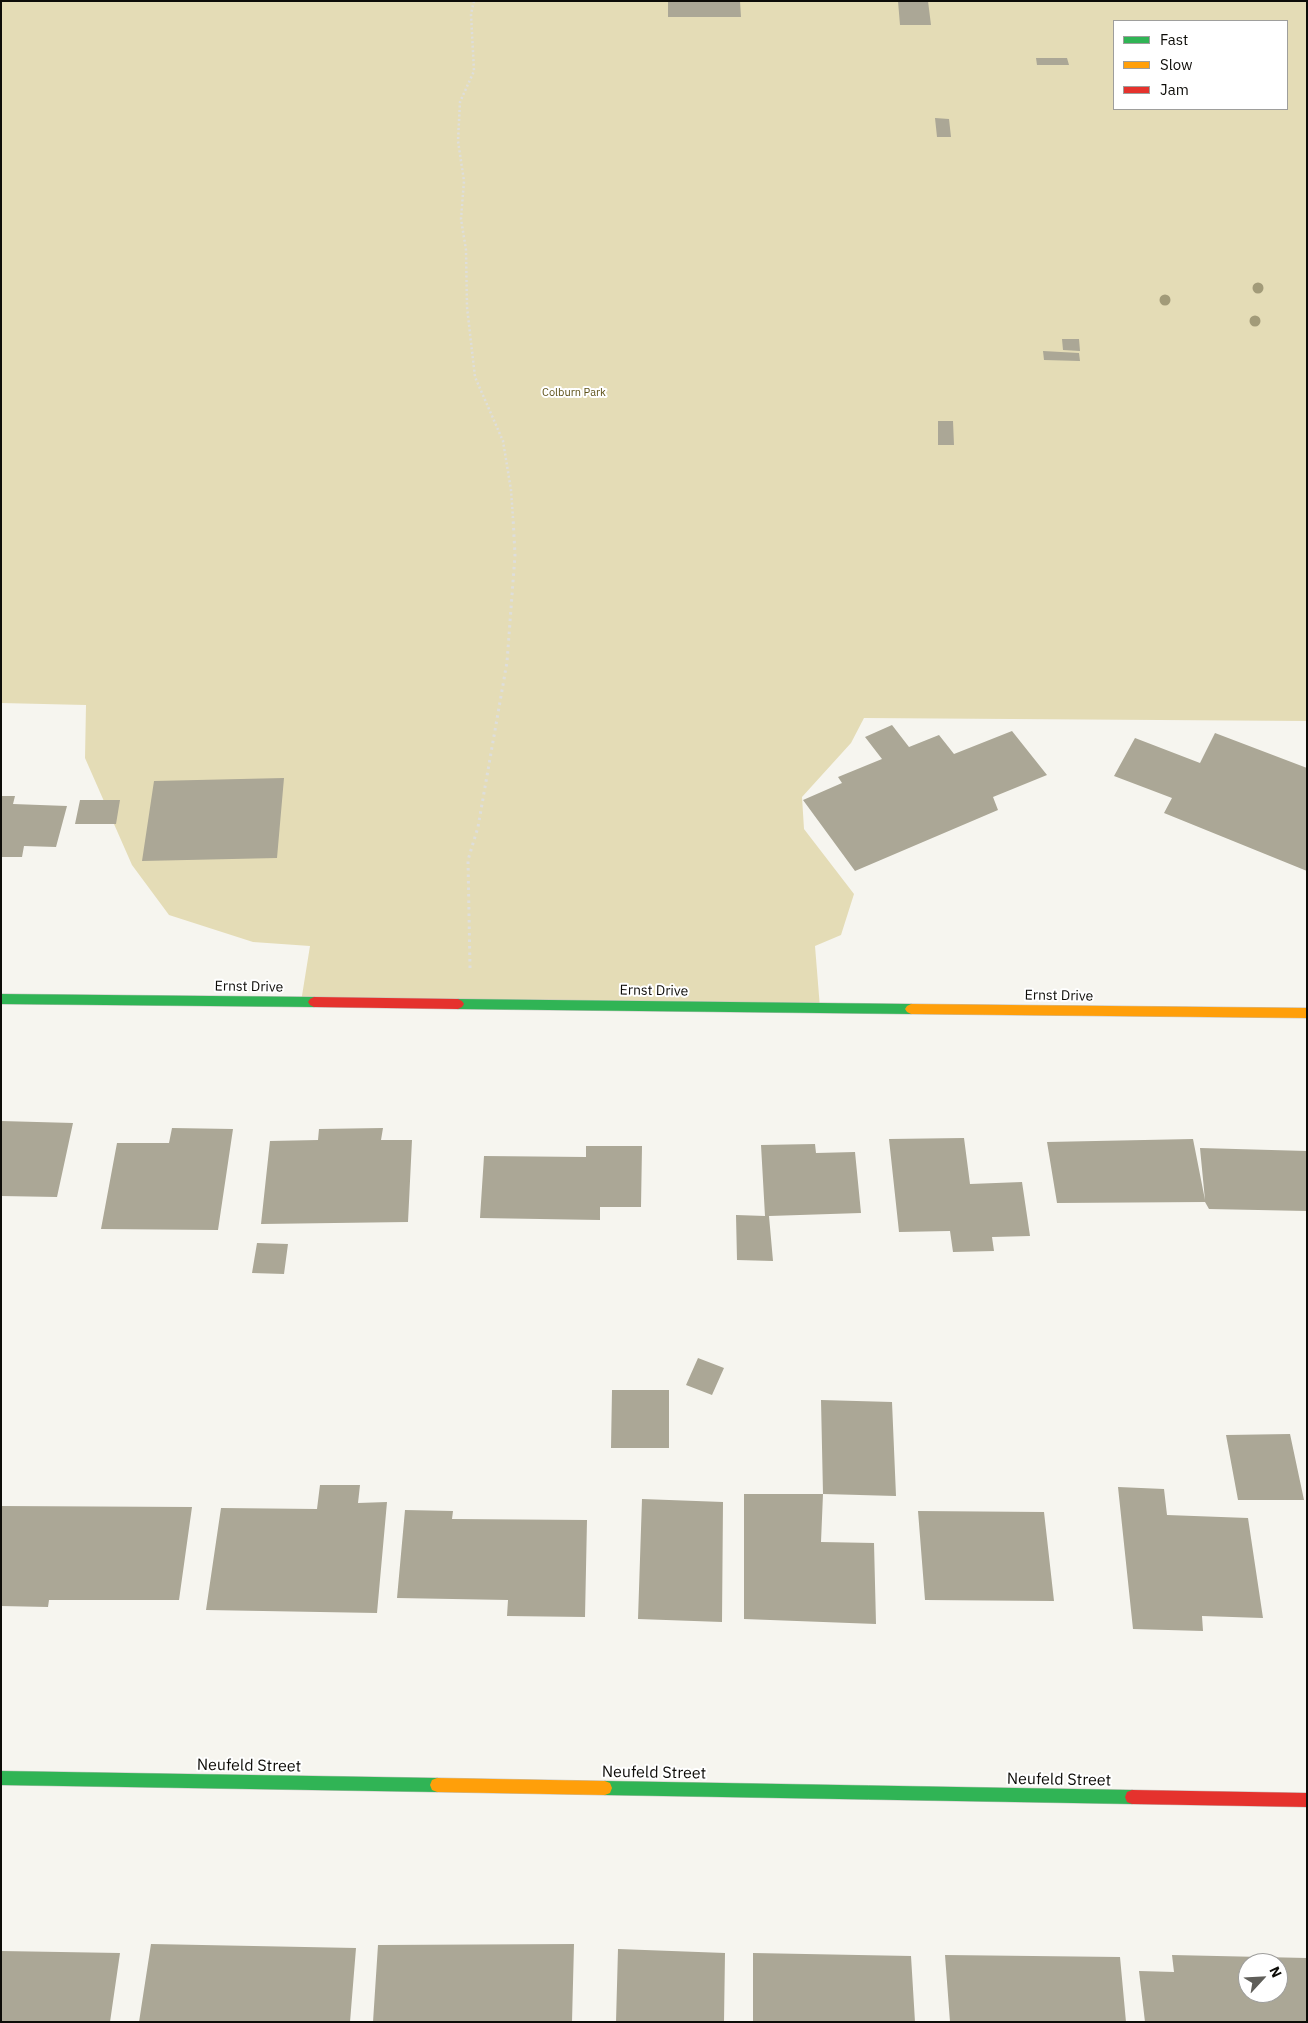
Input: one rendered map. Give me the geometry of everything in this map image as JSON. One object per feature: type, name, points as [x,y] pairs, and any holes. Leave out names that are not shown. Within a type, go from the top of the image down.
[{"type":"street","name":"Ernst Drive","points":[[1,999],[1307,1013]]},
{"type":"street","name":"Neufeld Street","points":[[1,1778],[1307,1800]]},
{"type":"path","points":[[471,1004],[468,860],[478,827],[508,662],[515,556],[511,490],[503,441],[476,378],[467,307],[466,250],[462,219],[464,181],[458,141],[460,102],[474,71],[471,23],[474,1]]},
{"type":"green space","name":"Colburn Park","points":[[1,1],[1307,1],[1307,721],[864,718],[851,743],[802,797],[804,829],[854,894],[841,935],[815,946],[820,1008],[301,1002],[310,946],[253,942],[169,915],[132,865],[85,758],[86,705],[1,703]]},
{"type":"building","points":[[668,1],[740,1],[741,17],[668,17]]},
{"type":"building","points":[[898,1],[928,1],[931,25],[900,25]]},
{"type":"building","points":[[1036,58],[1067,58],[1069,65],[1037,65]]},
{"type":"building","points":[[935,118],[949,119],[951,137],[937,137]]},
{"type":"building","points":[[1062,339],[1079,339],[1080,351],[1063,350]]},
{"type":"building","points":[[1043,351],[1079,353],[1080,361],[1044,360]]},
{"type":"building","points":[[938,421],[953,421],[954,445],[938,445]]},
{"type":"building","points":[[892,725],[909,747],[939,735],[954,754],[1012,731],[1047,775],[993,797],[998,810],[855,871],[803,800],[842,783],[838,777],[882,759],[865,737]]},
{"type":"building","points":[[1215,733],[1307,768],[1307,871],[1164,813],[1172,798],[1114,776],[1135,738],[1200,763]]},
{"type":"building","points":[[284,778],[277,858],[142,861],[154,781]]},
{"type":"building","points":[[1,796],[15,796],[13,804],[67,806],[56,847],[24,846],[22,857],[1,857]]},
{"type":"building","points":[[80,800],[120,800],[116,824],[75,824]]},
{"type":"building","points":[[1,1121],[73,1123],[57,1197],[1,1196]]},
{"type":"building","points":[[172,1128],[233,1129],[218,1230],[101,1229],[117,1143],[169,1143]]},
{"type":"building","points":[[383,1128],[381,1140],[412,1140],[408,1222],[261,1224],[270,1141],[318,1140],[319,1129]]},
{"type":"building","points":[[964,1138],[970,1184],[1022,1182],[1030,1236],[992,1237],[994,1251],[953,1252],[950,1231],[899,1232],[889,1139]]},
{"type":"building","points":[[1193,1139],[1205,1200],[1200,1148],[1307,1151],[1307,1211],[1209,1209],[1205,1202],[1057,1203],[1047,1142]]},
{"type":"building","points":[[815,1144],[816,1153],[855,1152],[861,1213],[769,1216],[773,1261],[737,1260],[736,1215],[765,1216],[761,1145]]},
{"type":"building","points":[[586,1146],[642,1146],[641,1207],[600,1207],[600,1220],[480,1218],[484,1156],[586,1157]]},
{"type":"building","points":[[257,1243],[288,1244],[284,1274],[252,1273]]},
{"type":"building","points":[[698,1358],[724,1368],[712,1395],[686,1385]]},
{"type":"building","points":[[612,1390],[669,1390],[669,1448],[611,1448]]},
{"type":"building","points":[[821,1400],[892,1402],[896,1496],[823,1494]]},
{"type":"building","points":[[1290,1434],[1304,1500],[1238,1500],[1226,1435]]},
{"type":"building","points":[[320,1485],[360,1485],[358,1503],[387,1502],[377,1613],[206,1610],[221,1508],[317,1509]]},
{"type":"building","points":[[1118,1487],[1164,1489],[1167,1515],[1248,1518],[1263,1618],[1202,1616],[1203,1631],[1133,1629]]},
{"type":"building","points":[[744,1494],[823,1494],[821,1542],[874,1543],[876,1624],[744,1619]]},
{"type":"building","points":[[642,1499],[723,1502],[722,1622],[638,1619]]},
{"type":"building","points":[[1,1506],[192,1507],[179,1600],[49,1600],[48,1607],[1,1606]]},
{"type":"building","points":[[405,1510],[453,1511],[452,1519],[587,1520],[585,1617],[507,1616],[508,1600],[397,1598]]},
{"type":"building","points":[[918,1511],[1044,1512],[1054,1601],[925,1600]]},
{"type":"building","points":[[151,1944],[356,1948],[350,2022],[139,2022]]},
{"type":"building","points":[[574,1944],[572,2022],[373,2022],[378,1945]]},
{"type":"building","points":[[618,1949],[725,1953],[724,2022],[616,2022]]},
{"type":"building","points":[[1,1951],[120,1953],[110,2022],[1,2022]]},
{"type":"building","points":[[753,1953],[911,1956],[915,2022],[753,2022]]},
{"type":"building","points":[[945,1955],[1120,1957],[1126,2022],[950,2022]]},
{"type":"building","points":[[1172,1955],[1238,1956],[1238,2003],[1288,2003],[1288,1958],[1307,1958],[1307,2022],[1145,2022],[1139,1971],[1174,1972]]},
{"type":"traffic: fast","points":[[1,999],[314,1002]]},
{"type":"traffic: fast","points":[[458,1004],[911,1009]]},
{"type":"traffic: fast","points":[[1,1778],[437,1785]]},
{"type":"traffic: fast","points":[[605,1788],[1132,1797]]},
{"type":"traffic: slow","points":[[911,1009],[1307,1013]]},
{"type":"traffic: slow","points":[[437,1785],[605,1788]]},
{"type":"traffic: jam","points":[[314,1002],[458,1004]]},
{"type":"traffic: jam","points":[[1132,1797],[1307,1800]]}]
